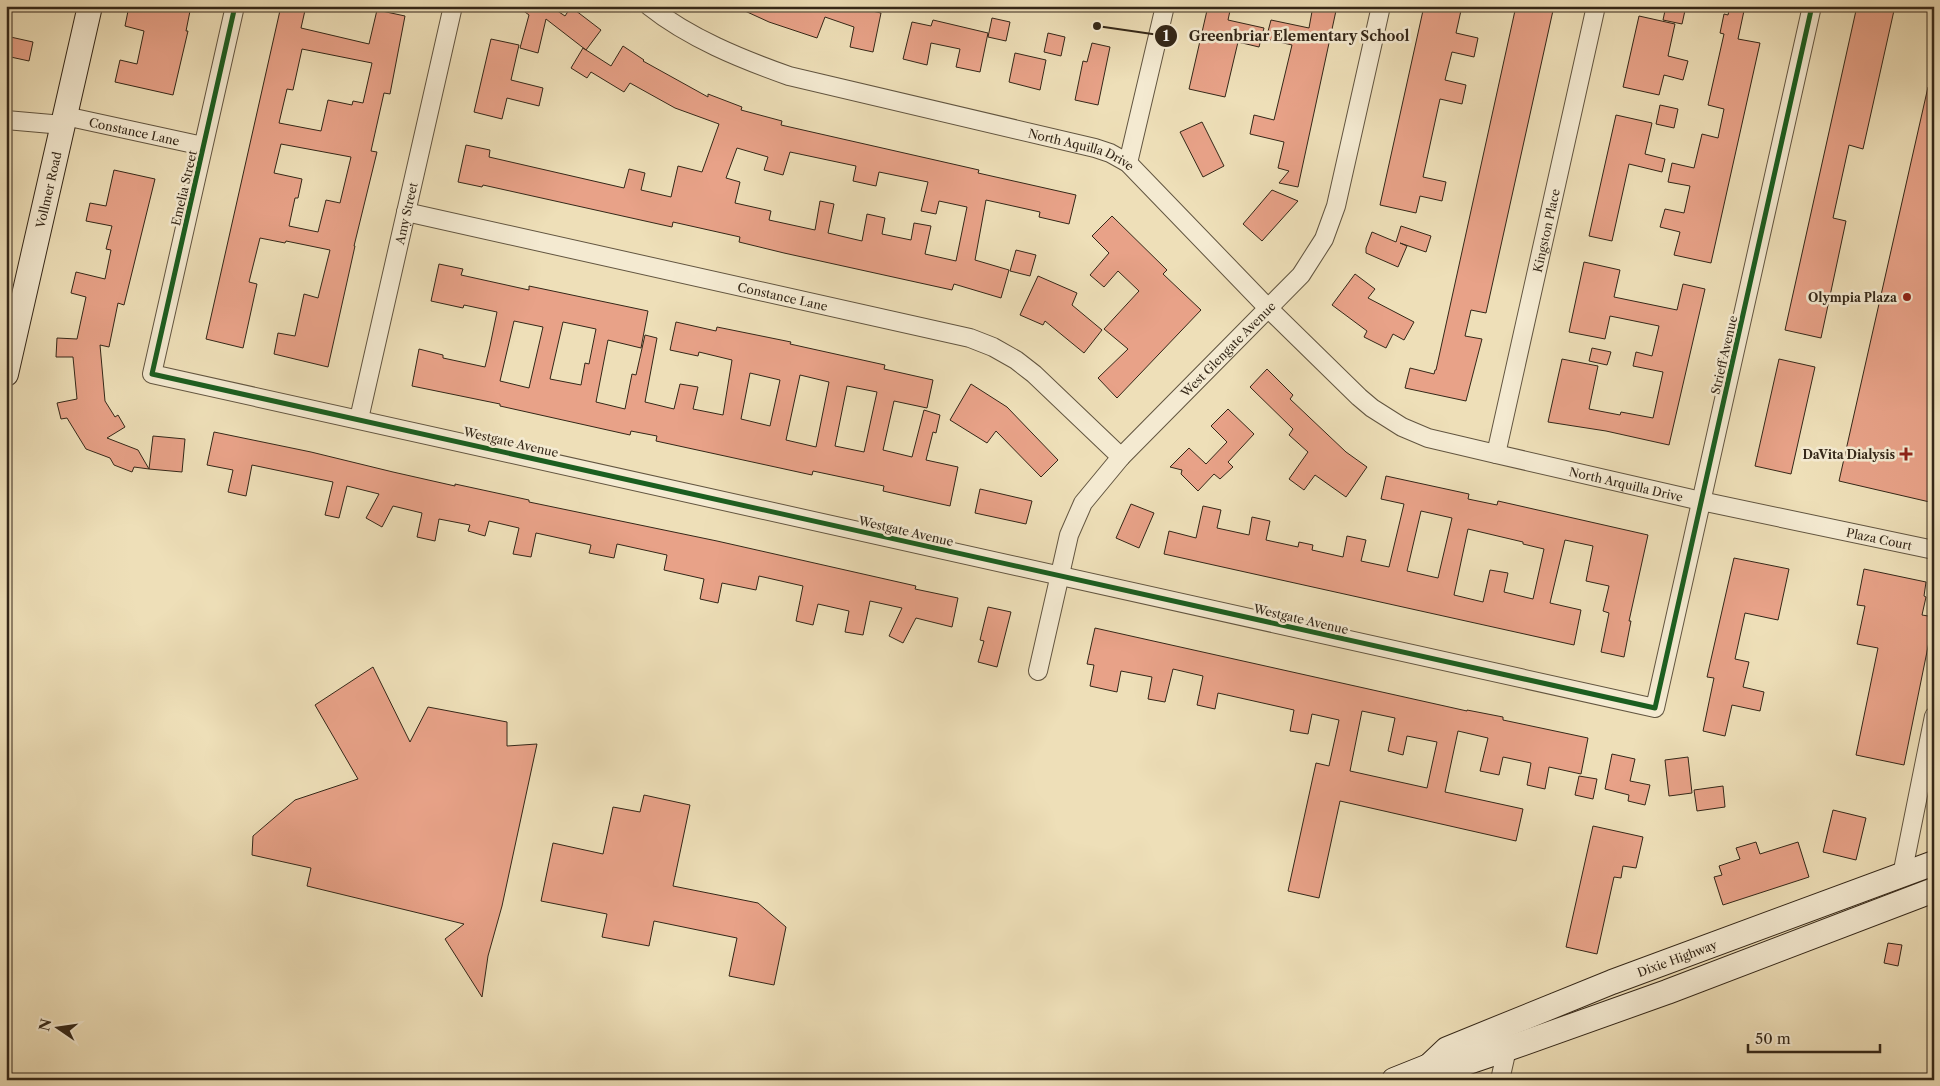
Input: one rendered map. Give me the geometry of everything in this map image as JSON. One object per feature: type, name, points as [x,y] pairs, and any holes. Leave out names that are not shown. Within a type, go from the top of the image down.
[{"type":"main road","name":"Vollmer Road","points":[[6,374],[90,6]]},
{"type":"main road","name":"Dixie Highway","points":[[1394,1080],[1429,1066],[1447,1049],[1612,982],[1934,863]]},
{"type":"main road","name":"Dixie Highway","points":[[1429,1066],[1451,1068],[1507,1049],[1667,992],[1934,890]]},
{"type":"street","name":"Emelia Street","points":[[152,374],[236,6]]},
{"type":"street","name":"Amy Street","points":[[359,419],[453,6]]},
{"type":"street","name":"North Aquilla Drive","points":[[649,6],[668,21],[722,48],[789,76],[1110,153],[1128,163],[1267,307],[1372,408],[1402,427],[1428,438]]},
{"type":"street","points":[[1128,163],[1165,6]]},
{"type":"street","name":"West Glengate Avenue","points":[[1038,671],[1069,535],[1083,503],[1121,456],[1267,307],[1301,275],[1324,239],[1333,214],[1381,6]]},
{"type":"street","name":"Kingston Place","points":[[1496,454],[1596,6]]},
{"type":"street","name":"Strieff Avenue","points":[[1655,708],[1812,6]]},
{"type":"street","name":"Constance Lane","points":[[6,120],[64,120],[203,146]]},
{"type":"street","name":"Constance Lane","points":[[406,212],[970,338],[993,347],[1016,360],[1034,374],[1121,456]]},
{"type":"street","name":"Westgate Avenue","points":[[152,374],[1655,708]]},
{"type":"street","name":"North Arquilla Drive","points":[[1428,438],[1701,501],[1826,526]]},
{"type":"street","name":"Plaza Court","points":[[1826,526],[1934,550]]},
{"type":"street","points":[[1902,875],[1934,716]]},
{"type":"street","points":[[1500,1080],[1507,1049]]},
{"type":"building","points":[[129,6],[191,6],[186,31],[188,31],[173,95],[115,82],[120,60],[137,64],[144,31],[125,26]]},
{"type":"building","points":[[281,6],[306,6],[301,28],[369,44],[377,10],[405,16],[390,94],[384,93],[371,151],[377,152],[354,246],[328,367],[274,354],[278,333],[295,336],[304,294],[318,298],[330,250],[260,238],[249,282],[257,284],[243,348],[206,339]],"holes":[[[302,49],[372,63],[363,103],[353,101],[352,105],[328,100],[321,131],[279,123],[287,89],[293,90]],[[281,144],[351,157],[340,203],[326,200],[318,232],[289,226],[295,198],[298,198],[302,179],[274,173]]]},
{"type":"building","points":[[517,6],[550,6],[565,16],[571,7],[601,30],[586,50],[546,19],[538,53],[520,48],[529,15]]},
{"type":"building","points":[[734,6],[850,6],[881,13],[873,52],[850,47],[854,27],[825,17],[817,38],[769,22]]},
{"type":"building","points":[[1208,6],[1231,6],[1228,20],[1264,28],[1259,47],[1238,42],[1225,97],[1189,89]]},
{"type":"building","points":[[1313,6],[1337,6],[1298,187],[1279,183],[1289,171],[1278,168],[1284,142],[1250,134],[1254,115],[1274,120],[1292,45],[1266,39],[1271,20],[1309,28]]},
{"type":"building","points":[[1424,6],[1462,6],[1456,33],[1478,38],[1474,57],[1452,52],[1445,80],[1466,85],[1462,104],[1440,99],[1423,177],[1446,182],[1442,201],[1420,196],[1416,213],[1380,205]]},
{"type":"building","points":[[1516,6],[1554,6],[1486,313],[1471,310],[1465,336],[1482,339],[1466,401],[1405,388],[1410,368],[1434,374],[1436,370]]},
{"type":"building","points":[[1666,6],[1686,6],[1682,24],[1663,20]]},
{"type":"building","points":[[1730,6],[1745,6],[1738,39],[1760,43],[1711,263],[1674,255],[1680,232],[1660,227],[1665,209],[1684,213],[1690,186],[1668,182],[1672,163],[1694,168],[1702,134],[1718,138],[1724,109],[1708,105],[1724,34],[1720,33],[1724,14],[1728,15]]},
{"type":"building","points":[[1857,6],[1895,6],[1863,149],[1849,145],[1833,218],[1846,221],[1821,338],[1785,330]]},
{"type":"building","points":[[1639,16],[1675,24],[1668,56],[1688,61],[1683,80],[1664,75],[1659,95],[1623,87]]},
{"type":"building","points":[[992,18],[1010,22],[1006,41],[988,37]]},
{"type":"building","points":[[933,20],[988,33],[980,72],[956,67],[960,49],[931,43],[927,65],[903,59],[912,22],[931,26]]},
{"type":"building","points":[[1048,33],[1065,37],[1061,56],[1044,52]]},
{"type":"building","points":[[6,36],[33,42],[29,61],[6,56]]},
{"type":"building","points":[[491,39],[519,45],[511,80],[543,88],[539,106],[507,98],[502,119],[474,112]]},
{"type":"building","points":[[1092,43],[1110,47],[1098,105],[1075,100],[1083,61],[1087,62]]},
{"type":"building","points":[[623,46],[643,61],[708,97],[708,94],[742,107],[741,110],[782,121],[781,125],[979,170],[978,173],[1076,195],[1069,224],[1039,217],[1040,212],[986,200],[975,260],[1009,270],[1001,298],[954,284],[952,290],[784,253],[739,242],[740,237],[673,222],[672,227],[483,185],[482,187],[458,182],[466,145],[490,150],[489,157],[624,188],[629,169],[645,173],[641,190],[671,197],[678,166],[702,172],[719,124],[675,108],[630,83],[624,92],[591,72],[587,78],[571,68],[583,48],[611,66]],"holes":[[[737,148],[768,157],[764,170],[783,175],[790,152],[856,166],[853,181],[876,186],[879,172],[928,182],[921,211],[936,214],[939,201],[967,207],[956,261],[925,254],[931,226],[914,223],[911,240],[882,234],[885,218],[867,214],[862,241],[828,233],[834,204],[820,201],[815,230],[769,220],[771,211],[735,203],[740,182],[726,178]]]},
{"type":"building","points":[[1015,53],[1046,60],[1040,90],[1009,82]]},
{"type":"building","name":"Olympia Plaza","points":[[1928,87],[1934,87],[1934,503],[1839,481]]},
{"type":"building","points":[[1660,105],[1678,109],[1674,128],[1656,124]]},
{"type":"building","points":[[1616,115],[1652,123],[1645,154],[1665,159],[1662,172],[1629,164],[1612,241],[1589,236]]},
{"type":"building","points":[[1202,122],[1224,166],[1203,177],[1180,132]]},
{"type":"building","points":[[114,170],[155,179],[124,305],[118,303],[109,347],[100,345],[105,401],[115,417],[118,415],[125,427],[107,438],[138,450],[149,469],[134,467],[132,472],[114,465],[110,458],[86,449],[67,418],[61,419],[57,403],[77,399],[73,357],[56,357],[57,338],[77,339],[86,297],[71,293],[76,272],[105,279],[111,250],[106,249],[112,226],[86,221],[90,203],[106,206]]},
{"type":"building","points":[[1272,190],[1298,201],[1262,241],[1243,224]]},
{"type":"building","points":[[1112,216],[1167,270],[1163,274],[1201,310],[1117,398],[1098,378],[1128,349],[1104,329],[1139,291],[1118,271],[1104,287],[1090,275],[1109,253],[1092,236]]},
{"type":"building","points":[[1401,226],[1431,236],[1426,252],[1400,243],[1407,246],[1398,267],[1366,253],[1372,232],[1396,242]]},
{"type":"building","points":[[1016,250],[1036,255],[1030,276],[1010,271]]},
{"type":"building","points":[[1584,262],[1620,270],[1614,297],[1677,310],[1683,284],[1705,289],[1669,445],[1606,431],[1548,422],[1562,359],[1598,366],[1589,409],[1620,415],[1621,412],[1653,418],[1663,372],[1633,366],[1636,352],[1652,356],[1659,326],[1610,316],[1605,339],[1569,332]]},
{"type":"building","points":[[439,264],[463,269],[461,275],[529,290],[529,286],[648,311],[641,348],[608,340],[596,402],[625,409],[632,374],[636,375],[645,335],[657,338],[645,402],[674,409],[680,384],[698,387],[693,409],[723,415],[732,360],[699,352],[698,356],[670,350],[676,322],[716,331],[717,327],[791,342],[790,344],[885,365],[884,369],[933,380],[927,408],[894,401],[883,450],[912,457],[924,410],[940,415],[936,433],[933,432],[926,460],[958,467],[950,506],[883,491],[884,486],[813,471],[812,475],[656,441],[657,436],[631,431],[630,435],[500,406],[500,404],[412,386],[419,349],[443,355],[443,358],[485,367],[490,346],[497,312],[464,305],[463,308],[431,301]],"holes":[[[514,321],[543,327],[529,388],[500,381]],[[563,322],[596,329],[589,364],[585,363],[581,385],[550,379]],[[750,373],[780,380],[770,426],[741,419]],[[800,375],[829,382],[816,447],[786,440]],[[847,386],[877,392],[864,452],[835,446]]]},
{"type":"building","points":[[1355,274],[1375,289],[1368,298],[1414,322],[1404,340],[1393,334],[1386,348],[1364,337],[1367,331],[1332,305]]},
{"type":"building","points":[[1038,276],[1077,293],[1072,305],[1102,330],[1084,353],[1045,321],[1043,325],[1020,315]]},
{"type":"building","points":[[1592,348],[1611,352],[1607,365],[1589,361]]},
{"type":"building","points":[[1779,359],[1815,367],[1791,474],[1755,466]]},
{"type":"building","points":[[1267,369],[1293,395],[1290,399],[1346,452],[1367,467],[1346,497],[1315,475],[1304,490],[1289,479],[1308,452],[1289,435],[1293,429],[1250,387]]},
{"type":"building","points":[[971,384],[1007,407],[1058,460],[1041,477],[996,431],[987,443],[950,420]]},
{"type":"building","points":[[1228,409],[1254,434],[1228,462],[1233,467],[1220,479],[1214,474],[1198,491],[1181,474],[1182,470],[1170,467],[1189,448],[1206,464],[1227,442],[1211,426]]},
{"type":"building","points":[[214,432],[916,586],[915,589],[958,598],[952,627],[916,618],[903,643],[889,636],[902,608],[870,601],[863,635],[845,632],[849,611],[818,604],[813,625],[796,621],[803,586],[759,576],[756,590],[722,583],[718,603],[700,599],[704,579],[664,570],[667,555],[617,544],[614,558],[589,553],[591,545],[536,533],[531,557],[513,554],[519,528],[489,521],[485,536],[468,531],[470,525],[439,519],[435,541],[417,537],[422,513],[393,506],[382,527],[366,518],[379,494],[347,486],[339,518],[325,515],[333,482],[252,465],[246,496],[228,492],[233,470],[207,465]]},
{"type":"building","points":[[153,436],[185,439],[182,472],[149,469]]},
{"type":"building","points":[[1386,476],[1469,494],[1468,499],[1497,505],[1498,501],[1648,535],[1629,621],[1631,621],[1624,657],[1601,652],[1609,613],[1603,611],[1609,586],[1586,581],[1593,546],[1565,540],[1550,603],[1581,610],[1574,645],[1164,554],[1169,531],[1196,538],[1203,506],[1221,510],[1217,528],[1249,535],[1252,517],[1270,521],[1266,540],[1298,547],[1299,542],[1313,545],[1312,550],[1343,557],[1347,536],[1366,540],[1361,561],[1389,567],[1404,504],[1381,499]],"holes":[[[1421,511],[1452,518],[1438,578],[1407,571]],[[1468,529],[1544,549],[1533,599],[1504,592],[1508,573],[1490,570],[1483,602],[1454,595]]]},
{"type":"building","points":[[980,489],[1032,501],[1026,524],[975,513]]},
{"type":"building","points":[[1131,504],[1154,513],[1139,548],[1116,538]]},
{"type":"building","points":[[1734,558],[1789,569],[1778,620],[1745,613],[1735,659],[1749,662],[1743,687],[1764,692],[1760,711],[1732,705],[1725,736],[1703,731],[1714,678],[1707,677]]},
{"type":"building","points":[[1864,569],[1926,582],[1924,596],[1926,597],[1922,615],[1934,617],[1904,765],[1856,755],[1878,648],[1857,644],[1865,606],[1857,605]]},
{"type":"building","points":[[988,607],[1011,612],[997,667],[978,662],[984,641],[980,640]]},
{"type":"building","points":[[1095,628],[1467,711],[1503,717],[1503,720],[1588,738],[1581,774],[1549,767],[1545,789],[1527,785],[1531,763],[1503,757],[1499,775],[1480,771],[1488,738],[1458,731],[1445,792],[1523,809],[1516,841],[1340,801],[1319,898],[1288,891],[1316,763],[1329,766],[1339,720],[1312,714],[1308,734],[1290,731],[1294,710],[1218,693],[1215,709],[1197,705],[1203,676],[1173,669],[1165,702],[1148,699],[1152,677],[1121,671],[1117,692],[1090,686],[1094,665],[1087,664]],"holes":[[[1362,711],[1395,718],[1388,751],[1403,755],[1407,736],[1437,742],[1427,788],[1350,771]]]},
{"type":"building","points":[[373,667],[410,742],[428,707],[507,722],[507,746],[537,744],[502,906],[488,956],[482,997],[445,939],[464,924],[307,886],[311,868],[252,855],[253,836],[295,800],[358,779],[315,705]]},
{"type":"building","points":[[1612,754],[1635,759],[1630,781],[1650,785],[1645,805],[1628,801],[1629,795],[1605,789]]},
{"type":"building","points":[[1688,757],[1692,793],[1669,796],[1665,760]]},
{"type":"building","points":[[1579,776],[1597,779],[1593,799],[1575,795]]},
{"type":"building","points":[[1723,786],[1725,807],[1697,811],[1694,790]]},
{"type":"building","points":[[644,795],[690,805],[673,886],[758,903],[786,927],[774,985],[729,976],[737,938],[654,921],[649,946],[602,937],[607,914],[541,901],[553,843],[603,854],[613,807],[640,812]]},
{"type":"building","points":[[1833,810],[1866,818],[1856,860],[1823,852]]},
{"type":"building","points":[[1593,826],[1643,837],[1636,868],[1623,866],[1621,878],[1614,877],[1597,954],[1566,947]]},
{"type":"building","points":[[1756,842],[1760,854],[1798,842],[1809,877],[1723,905],[1714,877],[1722,875],[1719,866],[1740,859],[1736,848]]},
{"type":"building","points":[[1888,943],[1902,945],[1898,966],[1884,963]]},
{"type":"cycle path","points":[[235,6],[152,374],[1655,708],[1812,6]]},
{"type":"place","name":"Greenbriar Elementary School","points":[[1097,26]]},
{"type":"place","name":"Olympia Plaza","points":[[1907,297]]},
{"type":"place","name":"DaVita Dialysis","points":[[1906,454]]}]
